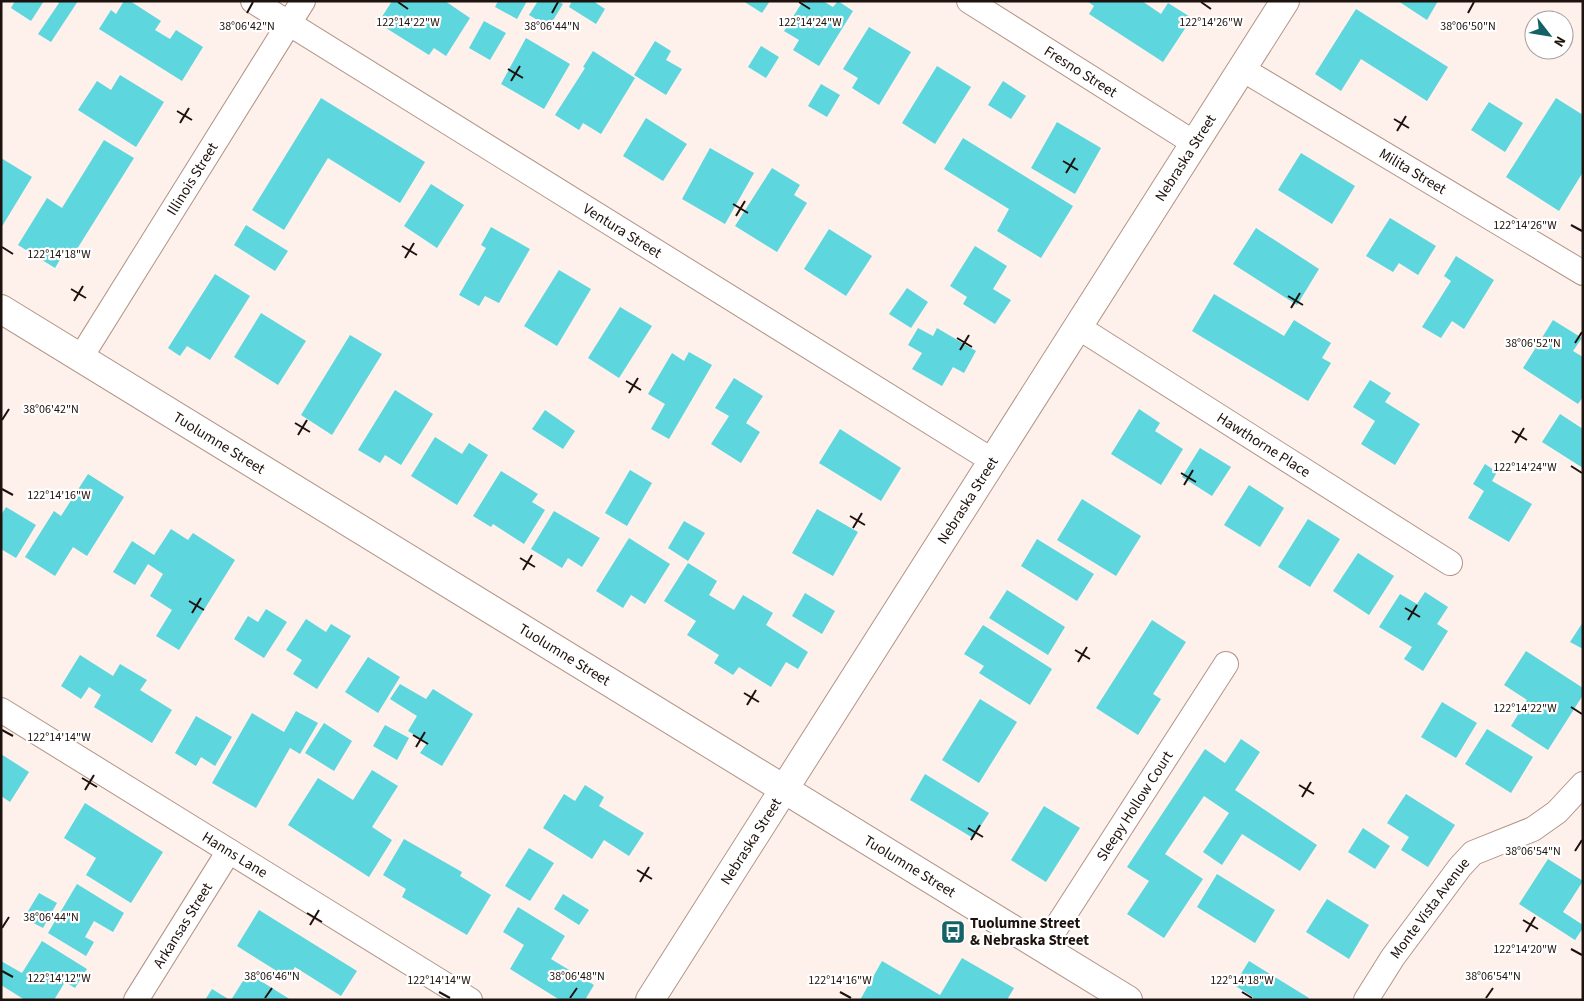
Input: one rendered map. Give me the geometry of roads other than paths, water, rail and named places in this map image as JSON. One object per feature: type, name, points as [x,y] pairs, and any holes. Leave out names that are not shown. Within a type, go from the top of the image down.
[{"type":"main road","name":"Nebraska Street","points":[[650,1000],[1285,1]]},
{"type":"main road","name":"Tuolumne Street","points":[[1,309],[1128,1000]]},
{"type":"street","name":"Ventura Street","points":[[253,1],[993,461]]},
{"type":"street","name":"Illinois Street","points":[[81,357],[304,1]]},
{"type":"street","name":"Fresno Street","points":[[969,1],[1194,143]]},
{"type":"street","name":"Milita Street","points":[[1242,69],[1583,273]]},
{"type":"street","name":"Hawthorne Place","points":[[1078,327],[1450,563]]},
{"type":"street","name":"Sleepy Hollow Court","points":[[1043,948],[1226,664]]},
{"type":"street","name":"Hanns Lane","points":[[1,710],[470,1000]]},
{"type":"street","name":"Monte Vista Avenue","points":[[1366,1000],[1393,957],[1460,867],[1473,853],[1533,829],[1558,812],[1583,784]]},
{"type":"street","name":"Arkansas Street","points":[[136,1000],[229,851]]},
{"type":"place","name":"Tuolumne Street & Nebraska Street","points":[[953,932]]}]
